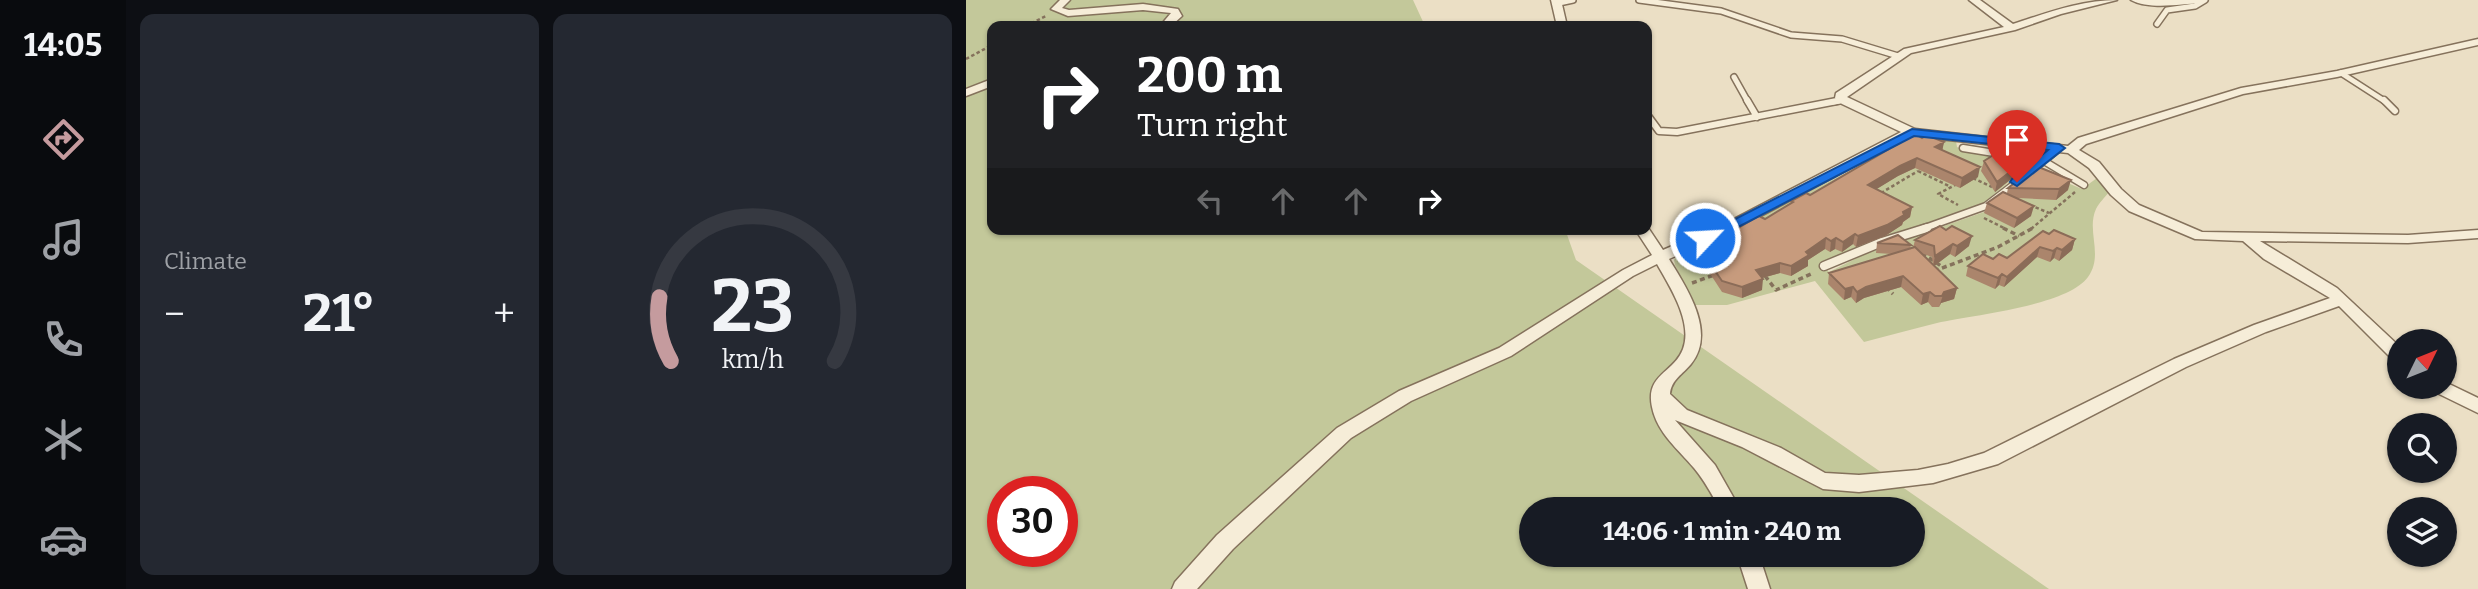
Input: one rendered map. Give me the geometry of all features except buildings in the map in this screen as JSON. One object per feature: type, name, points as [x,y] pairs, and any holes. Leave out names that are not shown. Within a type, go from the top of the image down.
[{"type":"street","points":[[1065,0],[1057,10],[1073,13],[1149,7],[1175,11],[1177,16],[1172,21]]},
{"type":"street","points":[[1974,0],[2012,28]]},
{"type":"street","points":[[2112,0],[2058,12],[2012,28],[1912,50],[1898,56],[1842,93],[1844,100],[1912,132],[2065,149],[2094,164],[2125,201],[2148,215],[2200,236],[2408,239],[2478,234]]},
{"type":"street","points":[[2136,0],[2203,0]]},
{"type":"street","points":[[1557,2],[1561,21]]},
{"type":"street","points":[[2065,149],[2082,141],[2241,91],[2341,73],[2478,42]]},
{"type":"street","points":[[966,93],[987,84]]},
{"type":"street","points":[[1182,589],[1225,542],[1344,433],[1405,396],[1505,352],[1628,273],[1722,231],[1912,132]]},
{"type":"street","points":[[1646,235],[1679,288],[1690,320],[1693,348],[1661,385],[1659,407],[1665,419],[1707,470],[1723,497]]},
{"type":"street","points":[[2248,238],[2256,246],[2322,283],[2387,344]]},
{"type":"street","points":[[1660,394],[1677,411],[1784,458],[1827,482],[1866,483],[1924,478],[2004,453],[2125,389],[2223,342],[2288,316],[2342,300]]},
{"type":"street","points":[[2457,395],[2478,406]]},
{"type":"street","points":[[1752,567],[1759,589]]},
{"type":"lane","points":[[1557,2],[1573,0]]},
{"type":"lane","points":[[1639,0],[1721,11],[1791,35],[1842,39],[1898,56]]},
{"type":"lane","points":[[2157,24],[2167,10],[2195,6],[2203,0]]},
{"type":"lane","points":[[2341,73],[2382,98],[2395,111]]},
{"type":"lane","points":[[1734,78],[1757,117]]},
{"type":"lane","points":[[1652,122],[1658,131],[1667,133],[1844,100]]},
{"type":"lane","points":[[1964,148],[2044,161],[2084,185]]},
{"type":"lane","points":[[1824,266],[1899,236],[1973,212],[2065,149]]},
{"type":"path","points":[[1036,21],[1057,10]]},
{"type":"path","points":[[966,59],[987,48]]},
{"type":"path","points":[[1875,197],[1925,167]]},
{"type":"path","points":[[1918,171],[1951,187]]},
{"type":"path","points":[[1970,177],[2050,214]]},
{"type":"path","points":[[1960,182],[1938,194],[2019,236]]},
{"type":"path","points":[[1932,271],[2019,236],[2084,185]]},
{"type":"path","points":[[1899,236],[1944,268]]},
{"type":"path","points":[[1760,271],[1776,290],[1824,266]]},
{"type":"path","points":[[1679,288],[1716,274]]},
{"type":"path","points":[[1893,293],[1885,286],[1897,283]]},
{"type":"green space","points":[[966,0],[1413,0],[1423,21],[987,21],[987,235],[1567,235],[1576,260],[1917,497],[1519,497],[1519,567],[1925,567],[1925,503],[2049,589],[966,589]]},
{"type":"green space","points":[[1916,137],[1956,141],[1957,147],[1961,149],[2010,159],[2027,167],[1980,206],[1885,237],[1824,266],[1829,272],[1867,253],[1984,212],[2039,171],[2082,189],[2097,178],[2109,192],[2093,217],[2095,260],[2088,277],[2077,287],[2040,302],[1937,323],[1864,342],[1815,281],[1727,305],[1694,305],[1675,265],[1676,256],[1729,233]]},
{"type":"route","points":[[1705,238],[1912,132],[2059,148],[2017,182]]}]
